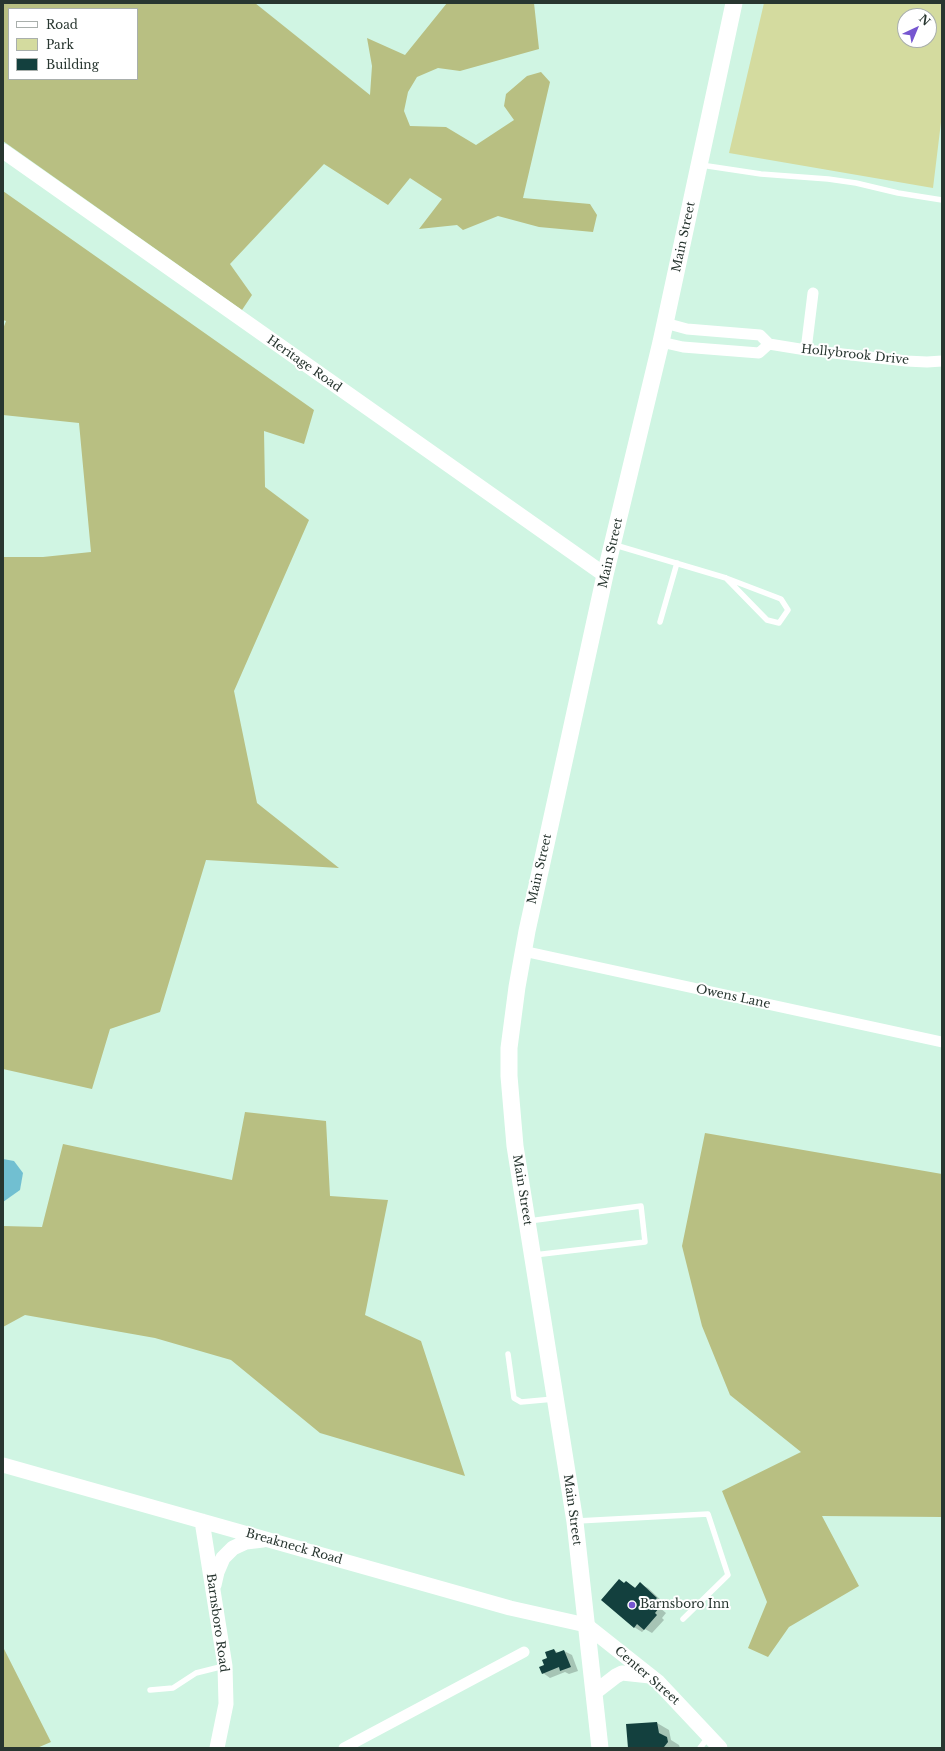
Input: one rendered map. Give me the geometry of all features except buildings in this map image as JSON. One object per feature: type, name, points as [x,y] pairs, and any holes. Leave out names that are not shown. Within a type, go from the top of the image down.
[{"type":"main road","name":"Main Street","points":[[600,1748],[575,1522],[515,1146],[509,1076],[512,1023],[526,932],[612,544],[661,342],[734,3]]},
{"type":"main road","name":"Heritage Road","points":[[3,151],[605,575]]},
{"type":"main road","name":"Breakneck Road","points":[[3,1465],[510,1608],[586,1625]]},
{"type":"main road","name":"Barnsboro Road","points":[[202,1521],[225,1666],[226,1704],[218,1748]]},
{"type":"main road","points":[[213,1591],[217,1572],[223,1558],[233,1548],[246,1542],[266,1539]]},
{"type":"main road","name":"Center Street","points":[[586,1625],[650,1676],[678,1701],[720,1748]]},
{"type":"main road","points":[[594,1693],[622,1673],[629,1672],[650,1676]]},
{"type":"street","points":[[806,350],[813,293]]},
{"type":"street","name":"Hollybrook Drive","points":[[665,323],[687,329],[760,335],[769,344],[806,350],[906,361],[942,361]]},
{"type":"street","points":[[661,342],[683,347],[759,353],[769,344]]},
{"type":"street","name":"Owens Lane","points":[[524,951],[942,1042]]},
{"type":"street","points":[[344,1748],[524,1652]]},
{"type":"lane","points":[[699,164],[761,174],[828,179],[856,183],[898,193],[942,200]]},
{"type":"lane","points":[[612,544],[726,578],[781,598],[788,610],[779,623],[767,620],[726,578]]},
{"type":"lane","points":[[660,622],[677,563]]},
{"type":"lane","points":[[526,1221],[641,1206],[645,1242],[532,1255]]},
{"type":"lane","points":[[508,1354],[514,1398],[521,1402],[555,1399]]},
{"type":"lane","points":[[575,1522],[708,1514],[728,1575],[683,1619]]},
{"type":"lane","points":[[150,1690],[173,1688],[196,1673],[225,1666]]},
{"type":"lane","points":[[700,1748],[710,1736]]},
{"type":"green space","points":[[3,3],[255,3],[370,95],[372,66],[367,38],[405,55],[447,3],[534,3],[539,49],[460,71],[438,68],[417,77],[408,92],[404,111],[410,126],[446,127],[476,145],[514,120],[504,106],[506,94],[527,76],[541,72],[550,82],[523,198],[590,204],[597,215],[593,232],[539,227],[498,216],[463,230],[457,225],[419,229],[442,199],[410,178],[388,205],[324,164],[230,264],[252,295],[242,310],[3,141]]},
{"type":"green space","points":[[764,3],[942,3],[942,114],[933,188],[729,153]]},
{"type":"green space","points":[[3,191],[314,410],[304,444],[264,431],[265,487],[309,520],[234,691],[257,803],[339,868],[206,860],[160,1012],[110,1029],[92,1089],[3,1069],[3,557],[43,557],[91,552],[79,423],[3,415],[3,329],[6,321],[3,320]]},
{"type":"green space","points":[[245,1112],[326,1121],[330,1196],[388,1200],[365,1315],[421,1341],[465,1476],[320,1433],[231,1360],[155,1338],[25,1315],[3,1327],[3,1226],[42,1227],[63,1144],[232,1180]]},
{"type":"green space","points":[[705,1133],[942,1174],[942,1517],[822,1516],[859,1586],[789,1627],[768,1657],[748,1648],[767,1602],[722,1491],[801,1452],[730,1395],[702,1326],[682,1246]]},
{"type":"green space","points":[[3,1647],[51,1742],[37,1748],[3,1748]]},
{"type":"water","points":[[3,1159],[14,1161],[23,1173],[20,1190],[3,1202]]},
{"type":"place","name":"Barnsboro Inn","points":[[632,1605]]}]
